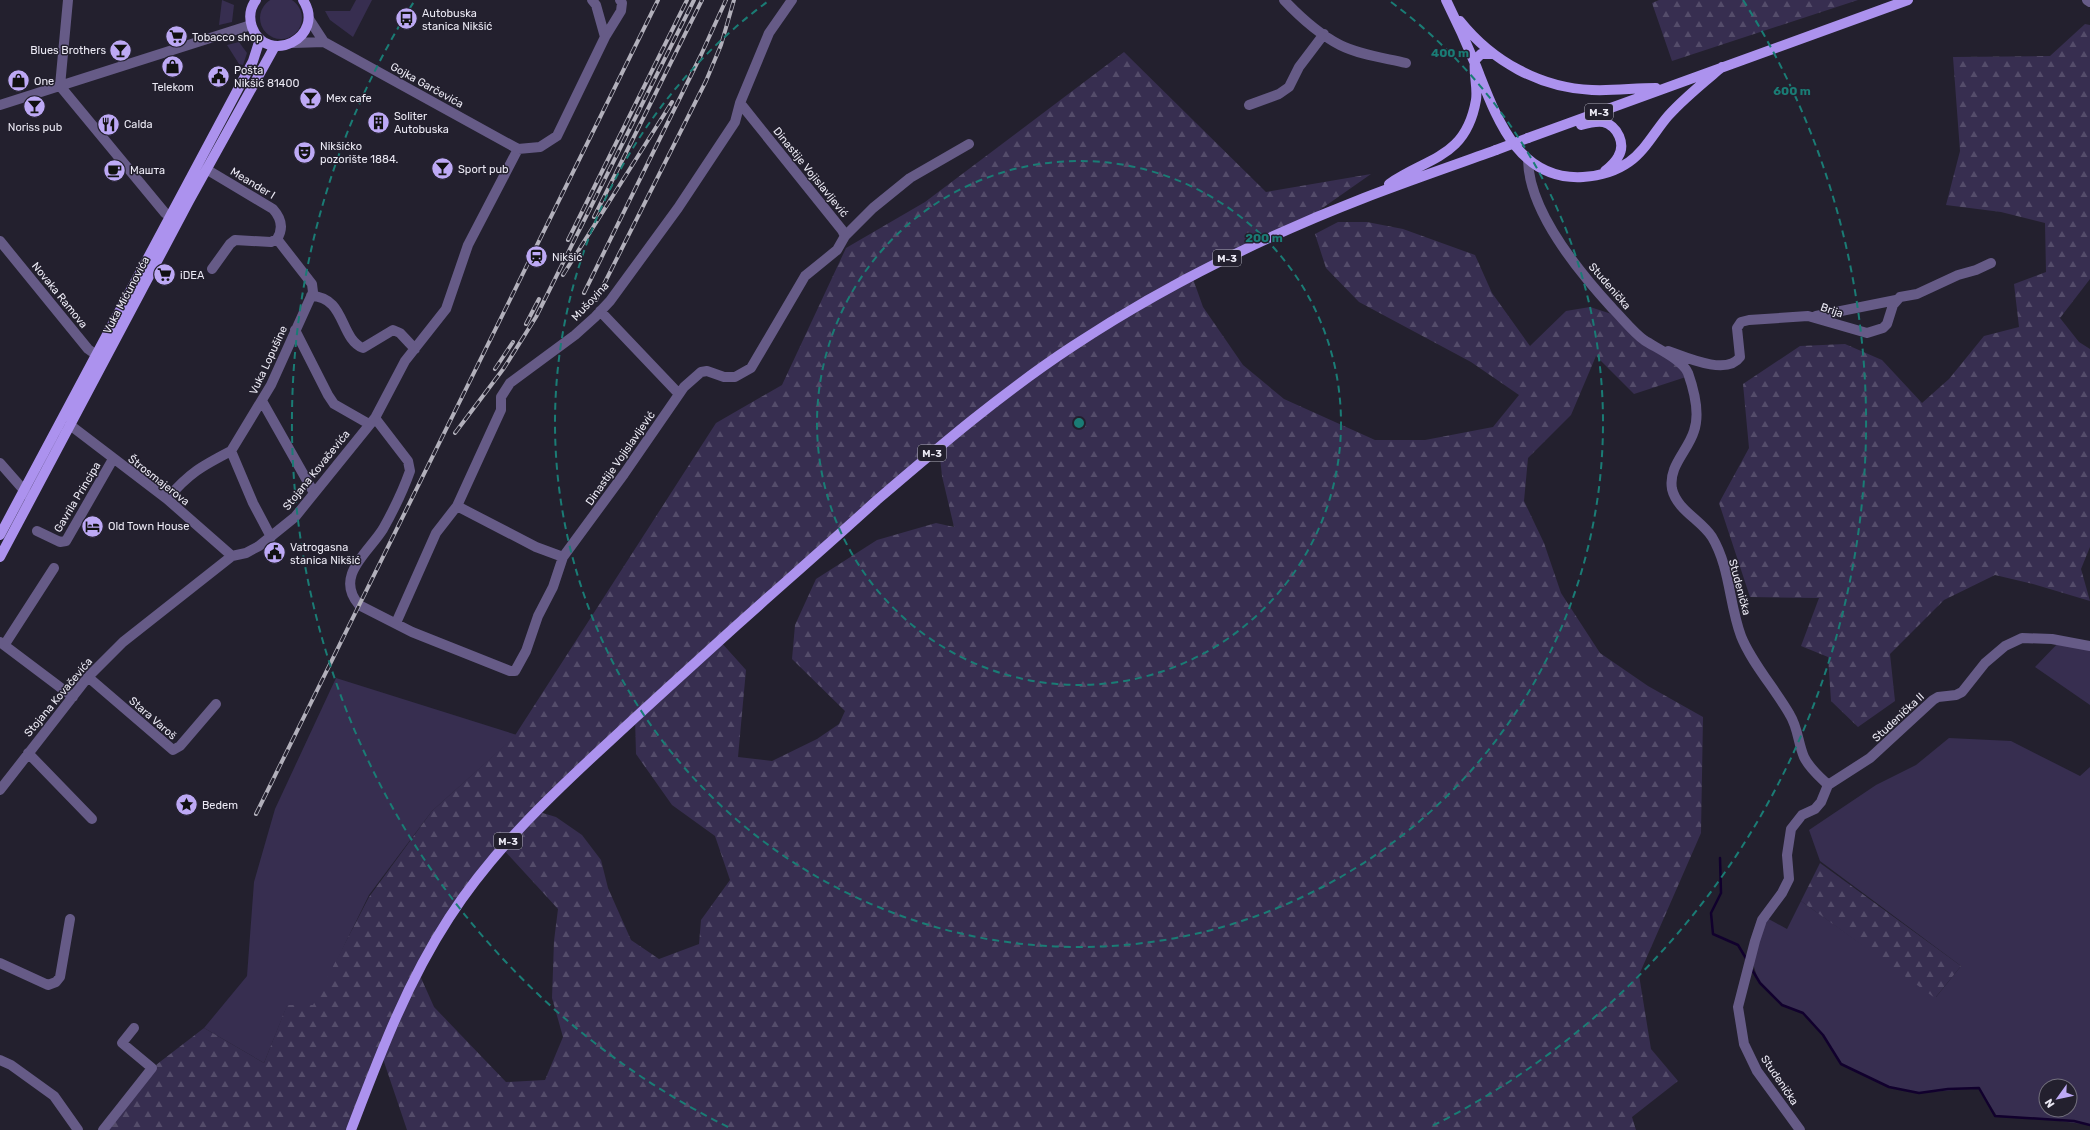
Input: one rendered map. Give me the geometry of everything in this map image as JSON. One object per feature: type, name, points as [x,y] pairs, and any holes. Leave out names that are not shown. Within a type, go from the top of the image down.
[{"type":"main road","points":[[253,1],[251,9],[251,25],[260,39],[275,46],[293,43],[301,37],[306,28],[308,19],[308,11],[303,0]]},
{"type":"main road","points":[[1446,0],[1469,32],[1493,54],[1530,76],[1569,88],[1601,91],[1664,88]]},
{"type":"main road","points":[[1446,0],[1490,100],[1509,138],[1528,160],[1547,171],[1565,176],[1585,177],[1602,174],[1622,167],[1636,157],[1679,105],[1722,67]]},
{"type":"main road","name":"M-3","points":[[351,1130],[380,1053],[406,993],[437,937],[470,887],[502,848],[548,798],[683,674],[945,441],[1040,368],[1101,328],[1210,266],[1254,245],[1380,192],[1908,0]]},
{"type":"main road","name":"Vuka Mićunovića","points":[[0,535],[22,490],[100,358],[174,218],[255,56],[260,39]]},
{"type":"main road","name":"Vuka Mićunovića","points":[[174,218],[206,169],[275,46]]},
{"type":"main road","points":[[1380,192],[1401,176],[1443,155],[1462,134],[1471,118],[1476,98],[1474,63],[1476,58],[1481,54],[1493,54]]},
{"type":"main road","points":[[1531,137],[1593,122],[1608,124],[1617,132],[1621,147],[1616,160],[1602,174]]},
{"type":"main road","name":"Vuka Mićunovića","points":[[0,557],[70,425],[100,358]]},
{"type":"street","points":[[68,0],[60,86],[164,212],[174,218]]},
{"type":"street","points":[[518,148],[540,147],[557,136],[605,37],[621,11],[622,3],[620,0]]},
{"type":"street","points":[[740,103],[769,33],[792,0]]},
{"type":"street","points":[[1284,0],[1299,16],[1340,45],[1371,55],[1406,62]]},
{"type":"street","points":[[596,2],[605,37]]},
{"type":"street","points":[[308,19],[324,42]]},
{"type":"street","points":[[0,105],[251,25]]},
{"type":"street","points":[[1249,105],[1279,94],[1289,87],[1299,67],[1324,34]]},
{"type":"street","points":[[293,43],[324,42]]},
{"type":"street","name":"Gojka Garčevića","points":[[324,42],[518,148]]},
{"type":"street","name":"Dinastije Vojislavljević","points":[[396,623],[412,632],[510,671],[515,671],[526,651],[538,616],[553,586],[563,557],[624,474],[679,394],[701,372],[707,371],[724,377],[735,377],[751,368],[805,276],[837,250],[845,236],[842,230],[740,103]]},
{"type":"street","name":"Mušovina","points":[[457,506],[495,423],[500,410],[501,397],[510,383],[575,335],[600,311],[678,208],[735,122],[740,103]]},
{"type":"street","points":[[845,236],[873,208],[910,178],[969,144]]},
{"type":"street","name":"Stojana Kovačevića","points":[[0,790],[88,677],[123,642],[232,556],[246,553],[271,537],[295,517],[372,421],[405,361],[446,309],[468,245],[518,148]]},
{"type":"street","name":"Studenička","points":[[1528,160],[1528,170],[1533,187],[1558,240],[1595,289],[1626,323],[1644,340],[1657,347],[1688,371],[1696,409],[1696,424],[1692,437],[1677,462],[1673,473],[1672,488],[1676,499],[1712,537],[1726,572],[1742,638],[1795,724],[1804,756],[1810,766],[1828,785],[1821,802],[1815,809],[1802,815],[1791,829],[1787,855],[1789,879],[1782,893],[1762,920],[1738,1007],[1744,1044],[1758,1072],[1800,1130]]},
{"type":"street","name":"Meander I","points":[[206,169],[272,209],[281,222],[281,229],[277,239]]},
{"type":"street","points":[[212,269],[230,244],[235,240],[270,242],[277,239],[312,284],[313,292],[311,296],[321,296],[330,301],[355,345],[362,348],[393,330],[400,333],[415,349]]},
{"type":"street","name":"Novaka Ramova","points":[[0,242],[88,349],[100,358]]},
{"type":"street","points":[[1814,316],[1896,300],[1900,297],[1917,294],[1958,275],[1976,270],[1991,263]]},
{"type":"street","name":"Vuka Lopušine","points":[[231,451],[237,438],[262,401],[311,296]]},
{"type":"street","name":"Brija","points":[[1657,347],[1691,359],[1721,366],[1732,364],[1740,357],[1736,333],[1738,325],[1741,322],[1750,320],[1814,316],[1860,333],[1867,333],[1883,328],[1887,324],[1896,300]]},
{"type":"street","points":[[600,311],[679,394]]},
{"type":"street","points":[[295,330],[334,404],[372,421],[408,461],[410,471],[382,529],[356,564],[350,585],[354,599],[360,606],[396,623],[436,533],[457,506],[536,547],[563,557]]},
{"type":"street","points":[[262,401],[314,493]]},
{"type":"street","name":"Štrosmajerova","points":[[70,425],[167,499],[232,556]]},
{"type":"street","points":[[167,499],[181,483],[200,467],[231,451],[253,503],[271,537]]},
{"type":"street","name":"Gavrila Principa","points":[[37,531],[60,542],[66,541],[114,459]]},
{"type":"street","points":[[0,463],[22,490],[31,497]]},
{"type":"street","points":[[54,568],[2,643],[72,697]]},
{"type":"street","name":"Studenička II","points":[[1828,785],[1870,758],[1933,700],[1962,692],[1985,663],[2005,646],[2022,638],[2052,639],[2090,646]]},
{"type":"street","name":"Stara Varoš","points":[[88,677],[173,750],[180,746],[216,704]]},
{"type":"street","points":[[28,753],[92,819]]},
{"type":"street","points":[[0,963],[48,985],[56,982],[60,977],[70,919]]},
{"type":"street","points":[[103,1130],[152,1068],[122,1043],[134,1028]]},
{"type":"street","points":[[0,1060],[11,1065],[54,1096],[78,1130]]},
{"type":"green space","points":[[281,-3],[296,3],[302,18],[296,33],[281,39],[266,33],[260,18],[266,3]]},
{"type":"green space","points":[[222,0],[234,5],[232,22],[219,25]]},
{"type":"green space","points":[[356,0],[372,0],[353,37],[330,20],[325,11],[350,11]]},
{"type":"green space","points":[[1659,0],[1858,0],[1672,61],[1652,3]]},
{"type":"green space","points":[[2085,24],[2090,25],[2090,279],[2060,318],[2079,342],[2090,349],[2090,547],[2081,569],[2090,601],[2033,584],[1995,575],[1944,600],[1890,654],[1895,701],[1858,727],[1831,701],[1828,657],[1801,646],[1819,598],[1750,597],[1719,503],[1749,448],[1743,384],[1800,346],[1845,344],[1882,360],[1922,403],[1949,379],[1984,336],[2019,327],[2014,284],[2046,272],[2045,223],[2001,212],[1946,205],[1960,151],[1953,57],[2050,56]]},
{"type":"green space","points":[[239,42],[247,53],[243,65],[239,64],[227,45]]},
{"type":"green space","points":[[1124,52],[1266,192],[1371,174],[1294,228],[1192,276],[1203,307],[1243,365],[1284,399],[1375,440],[1425,440],[1493,427],[1519,395],[1471,362],[1359,302],[1326,268],[1315,234],[1338,222],[1367,222],[1403,229],[1475,255],[1492,293],[1530,346],[1566,311],[1590,307],[1621,317],[1689,376],[1634,394],[1596,356],[1571,415],[1528,458],[1524,501],[1544,543],[1561,593],[1600,653],[1648,686],[1703,717],[1701,833],[1639,975],[1651,1049],[1678,1081],[1632,1117],[1636,1130],[407,1130],[381,1053],[350,1130],[101,1130],[152,1068],[204,1028],[264,1063],[287,1005],[313,1005],[369,897],[432,811],[514,737],[716,423],[782,385],[846,248],[925,202]],"holes":[[[939,448],[942,476],[954,527],[936,523],[877,540],[816,579],[795,625],[792,659],[845,711],[839,724],[817,739],[772,761],[738,757],[746,670],[720,641]],[[635,718],[636,754],[672,805],[715,836],[730,880],[701,920],[699,944],[659,959],[631,940],[608,888],[601,860],[582,835],[556,817],[536,811]],[[502,848],[558,909],[554,941],[552,998],[563,1037],[545,1080],[506,1082],[434,1007],[418,971]]]},
{"type":"green space","points":[[2061,640],[2090,646],[2090,705],[2035,667]]},
{"type":"green space","points":[[336,678],[517,735],[432,811],[369,895],[315,1005],[287,1006],[264,1063],[204,1028],[247,976],[254,882],[275,809]]},
{"type":"green space","points":[[1949,738],[2011,741],[2080,776],[2090,767],[2090,1125],[2037,1118],[1997,1116],[1979,1088],[1919,1093],[1889,1087],[1841,1064],[1826,1039],[1803,1013],[1782,1005],[1759,983],[1751,957],[1765,917],[1787,929],[1801,901],[1936,997],[1961,966],[1820,861],[1809,830],[1876,785],[1916,765]]},
{"type":"green space","points":[[1820,863],[1961,966],[1935,998],[1801,901]]},
{"type":"waterway","points":[[1720,858],[1721,893],[1711,913],[1713,934],[1738,945],[1747,960]]},
{"type":"waterway","points":[[1751,968],[1760,983],[1782,1005],[1803,1013],[1823,1035],[1841,1064],[1889,1087],[1919,1093],[1948,1089],[1979,1088],[1995,1116],[2074,1121],[2090,1125]]},
{"type":"railway","points":[[256,814],[658,0]]},
{"type":"railway","points":[[568,240],[687,0]]},
{"type":"railway","points":[[455,433],[504,368],[536,317],[694,0]]},
{"type":"railway","points":[[594,217],[702,0]]},
{"type":"railway","points":[[584,293],[701,55],[726,0]]},
{"type":"railway","points":[[596,300],[706,81],[721,45],[734,0]]},
{"type":"railway","points":[[563,275],[672,102]]},
{"type":"railway","points":[[526,324],[539,299]]},
{"type":"railway","points":[[495,369],[513,342]]},
{"type":"place","name":"Autobuska stanica Nikšić","points":[[407,19]]},
{"type":"place","name":"Tobacco shop","points":[[176,37]]},
{"type":"place","name":"Blues Brothers","points":[[121,50]]},
{"type":"place","name":"Telekom","points":[[173,67]]},
{"type":"place","name":"Pošta Nikšić 81400","points":[[219,76]]},
{"type":"place","name":"One","points":[[18,81]]},
{"type":"place","name":"Mex cafe","points":[[311,98]]},
{"type":"place","name":"Noriss pub","points":[[35,107]]},
{"type":"place","name":"Soliter Autobuska","points":[[378,122]]},
{"type":"place","name":"Calda","points":[[109,124]]},
{"type":"place","name":"Nikšićko pozorište 1884.","points":[[305,152]]},
{"type":"place","name":"Sport pub","points":[[442,169]]},
{"type":"place","name":"Машта","points":[[115,170]]},
{"type":"place","name":"Nikšić","points":[[536,257]]},
{"type":"place","name":"iDEA","points":[[165,275]]},
{"type":"place","name":"Old Town House","points":[[93,526]]},
{"type":"place","name":"Vatrogasna stanica Nikšić","points":[[275,553]]},
{"type":"place","name":"Bedem","points":[[186,805]]}]
